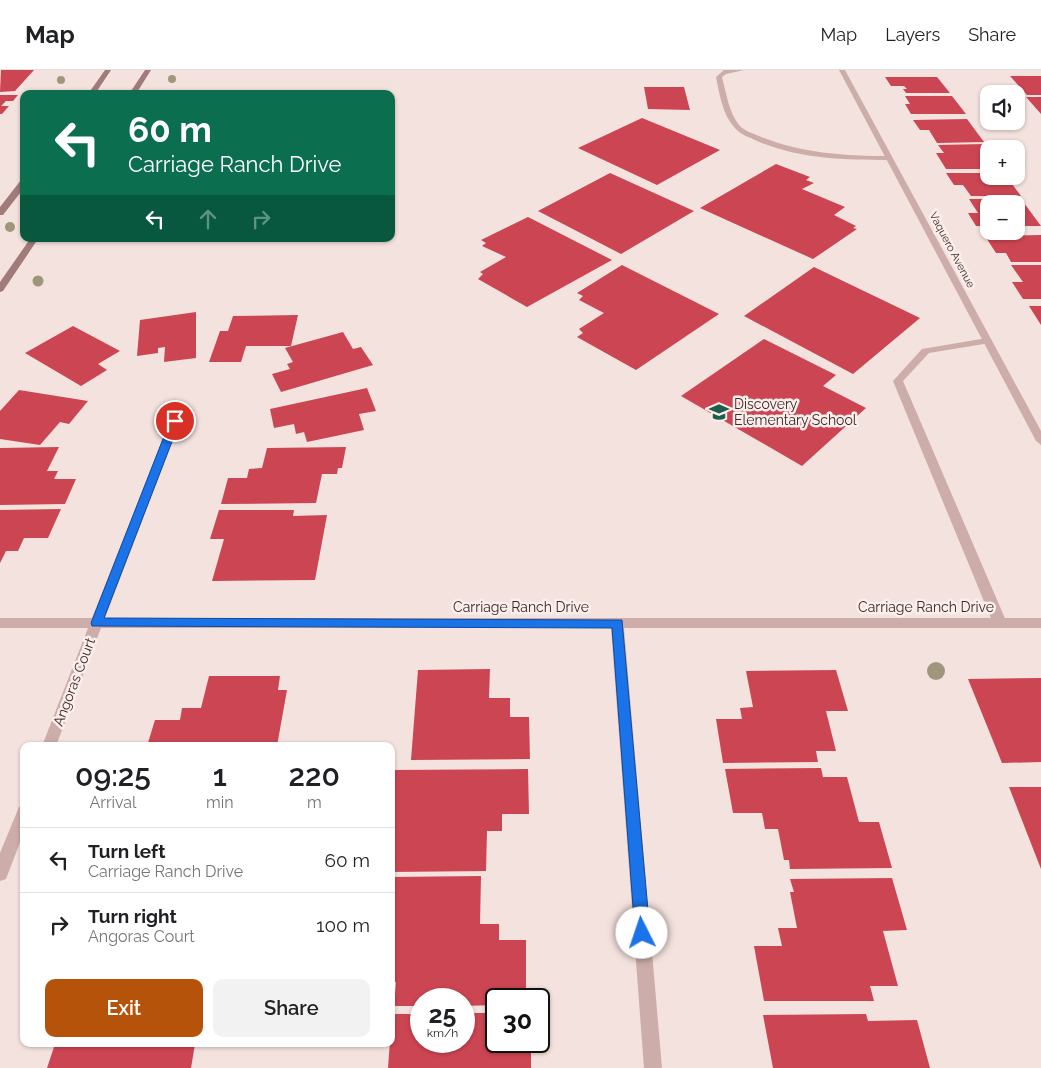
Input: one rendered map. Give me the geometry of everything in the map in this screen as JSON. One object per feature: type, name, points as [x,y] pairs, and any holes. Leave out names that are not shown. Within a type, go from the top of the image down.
[{"type":"main road","points":[[93,90],[108,70]]},
{"type":"main road","points":[[135,90],[148,70]]},
{"type":"main road","points":[[0,213],[20,187]]},
{"type":"main road","points":[[0,289],[32,242]]},
{"type":"street","points":[[741,70],[724,72],[720,77],[720,86],[736,126],[746,133],[793,152],[835,158],[889,158]]},
{"type":"street","name":"Vaquero Avenue","points":[[842,70],[1041,441]]},
{"type":"street","points":[[987,341],[926,351],[898,381],[1000,624]]},
{"type":"street","name":"Angoras Court","points":[[51,742],[175,421]]},
{"type":"street","name":"Carriage Ranch Drive","points":[[0,623],[1041,624]]},
{"type":"street","points":[[617,623],[653,1068]]},
{"type":"street","points":[[0,873],[20,822]]},
{"type":"building","points":[[1,70],[34,70],[15,91],[0,92]]},
{"type":"building","points":[[1010,76],[1041,76],[1041,95],[1027,95],[1025,93],[1025,85],[1018,85]]},
{"type":"building","points":[[885,77],[937,77],[950,93],[906,93],[903,89],[907,89],[904,86],[891,86]]},
{"type":"building","points":[[644,87],[684,87],[690,110],[648,109]]},
{"type":"building","points":[[0,95],[18,95],[13,101],[6,101],[1,106],[9,106],[2,114],[0,114]]},
{"type":"building","points":[[905,96],[952,96],[966,114],[911,114],[905,104],[910,104]]},
{"type":"building","points":[[1026,97],[1041,97],[1041,114]]},
{"type":"building","points":[[642,118],[720,150],[657,185],[578,148]]},
{"type":"building","points":[[967,119],[983,140],[980,140],[980,142],[937,143],[929,130],[920,130],[913,120]]},
{"type":"building","points":[[980,144],[980,169],[946,169],[936,153],[944,153],[938,145]]},
{"type":"building","points":[[776,164],[810,177],[806,180],[814,183],[802,189],[845,207],[834,215],[856,226],[853,228],[857,229],[813,259],[700,208]]},
{"type":"building","points":[[610,173],[694,211],[621,254],[538,211]]},
{"type":"building","points":[[946,173],[980,173],[980,185],[1013,185],[1020,195],[971,196],[963,185],[954,185]]},
{"type":"building","points":[[969,199],[980,199],[980,226],[976,226],[968,213],[978,213]]},
{"type":"building","points":[[1025,204],[1041,226],[1025,226]]},
{"type":"building","points":[[528,217],[612,260],[527,307],[478,279],[483,274],[480,272],[506,257],[482,246],[486,243],[481,240]]},
{"type":"building","points":[[1025,235],[1041,235],[1041,262],[1011,262],[1006,253],[996,253],[988,240],[1025,240]]},
{"type":"building","points":[[622,265],[719,314],[636,370],[577,337],[583,333],[579,329],[604,313],[579,300],[583,296],[577,293]]},
{"type":"building","points":[[1011,265],[1041,265],[1041,299],[1023,299],[1012,282],[1023,282]]},
{"type":"building","points":[[814,267],[920,318],[853,374],[744,316]]},
{"type":"building","points":[[1029,306],[1041,306],[1041,325]]},
{"type":"building","points":[[196,312],[196,358],[164,362],[165,347],[158,348],[158,353],[137,356],[140,320]]},
{"type":"building","points":[[298,315],[291,346],[246,346],[241,362],[209,362],[220,331],[228,331],[233,316]]},
{"type":"building","points":[[73,326],[120,351],[98,364],[107,370],[81,386],[25,353]]},
{"type":"building","points":[[343,332],[353,349],[361,347],[373,365],[281,392],[272,374],[290,369],[287,364],[293,362],[285,348]]},
{"type":"building","points":[[764,339],[836,375],[823,386],[866,408],[802,466],[681,396]]},
{"type":"building","points":[[367,388],[376,411],[359,414],[364,430],[307,442],[304,432],[296,434],[294,424],[274,428],[270,409]]},
{"type":"building","points":[[19,390],[88,401],[69,424],[60,422],[40,445],[0,439],[0,411]]},
{"type":"building","points":[[59,447],[47,471],[58,471],[54,479],[76,479],[65,504],[0,505],[0,448]]},
{"type":"building","points":[[346,447],[342,468],[338,468],[337,474],[322,474],[316,503],[221,504],[228,478],[247,478],[249,469],[262,468],[267,448]]},
{"type":"building","points":[[61,509],[48,538],[24,538],[18,551],[6,551],[0,563],[0,510]]},
{"type":"building","points":[[219,510],[294,510],[293,516],[327,515],[315,580],[212,581],[224,539],[210,539]]},
{"type":"building","points":[[490,669],[489,698],[510,698],[510,717],[529,717],[530,759],[411,760],[418,670]]},
{"type":"building","points":[[836,670],[848,711],[826,711],[836,751],[816,751],[818,762],[723,763],[716,719],[742,719],[740,708],[753,707],[746,671]]},
{"type":"building","points":[[209,676],[280,676],[278,690],[287,690],[278,742],[148,742],[155,720],[180,720],[182,708],[201,708]]},
{"type":"building","points":[[1041,678],[1041,762],[1002,763],[968,679]]},
{"type":"building","points":[[821,768],[823,777],[847,777],[859,822],[879,822],[892,868],[790,869],[789,860],[784,860],[778,829],[765,829],[762,813],[733,813],[725,769]]},
{"type":"building","points":[[528,769],[529,814],[502,814],[502,831],[487,831],[486,871],[395,872],[395,770]]},
{"type":"building","points":[[1009,787],[1041,787],[1041,869]]},
{"type":"building","points":[[481,876],[480,924],[499,924],[499,940],[526,940],[526,988],[485,988],[485,1005],[475,1006],[475,988],[410,988],[410,1006],[395,1006],[395,877]]},
{"type":"building","points":[[892,878],[907,930],[883,931],[898,986],[870,986],[874,1001],[764,1001],[754,946],[782,946],[778,928],[797,928],[790,892],[794,892],[790,879]]},
{"type":"building","points":[[475,1013],[485,1013],[485,1053],[531,1053],[531,1068],[388,1068],[390,1047],[395,1047],[395,1014],[410,1014],[410,1053],[475,1053]]},
{"type":"building","points":[[866,1014],[868,1021],[917,1020],[930,1068],[773,1068],[763,1015]]},
{"type":"building","points":[[54,1047],[194,1047],[191,1068],[47,1068]]},
{"type":"place","name":"Discovery Elementary School","points":[[719,412]]},
{"type":"route","points":[[175,421],[96,623],[617,623],[642,933]]}]
